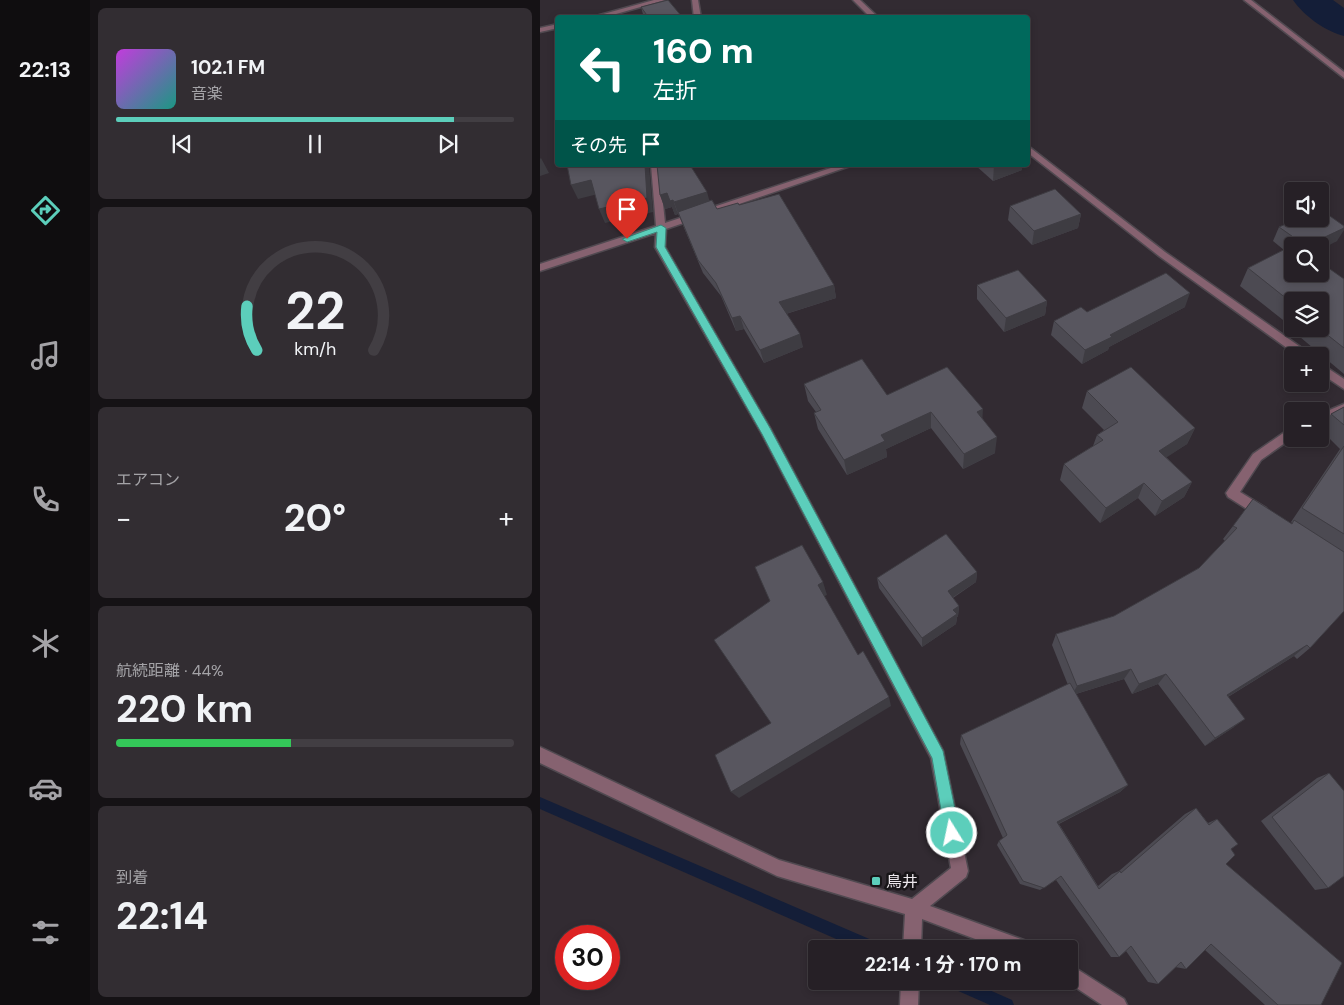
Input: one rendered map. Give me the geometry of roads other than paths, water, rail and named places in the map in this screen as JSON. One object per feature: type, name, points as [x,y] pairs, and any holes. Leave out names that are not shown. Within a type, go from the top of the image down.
[{"type":"street","points":[[604,15],[662,0]]},
{"type":"street","points":[[695,0],[698,15]]},
{"type":"street","points":[[856,0],[873,15]]},
{"type":"street","points":[[1247,0],[1344,76]]},
{"type":"street","points":[[540,30],[555,27]]},
{"type":"street","points":[[1030,150],[1162,254],[1292,347]]},
{"type":"street","points":[[655,167],[661,228],[660,247],[766,431],[938,756],[960,871],[914,908],[912,940]]},
{"type":"street","points":[[540,268],[843,167]]},
{"type":"street","points":[[1329,374],[1344,385]]},
{"type":"street","points":[[1329,414],[1344,408]]},
{"type":"street","points":[[1270,517],[1232,493],[1257,457],[1284,438]]},
{"type":"street","points":[[540,755],[777,868],[914,908],[1001,940]]},
{"type":"street","points":[[1078,979],[1118,1005]]},
{"type":"street","points":[[909,1005],[910,990]]},
{"type":"waterway","points":[[1310,0],[1344,25]]},
{"type":"waterway","points":[[540,803],[855,940]]},
{"type":"waterway","points":[[973,990],[1007,1005]]},
{"type":"place","name":"鳥井","points":[[876,881]]}]
